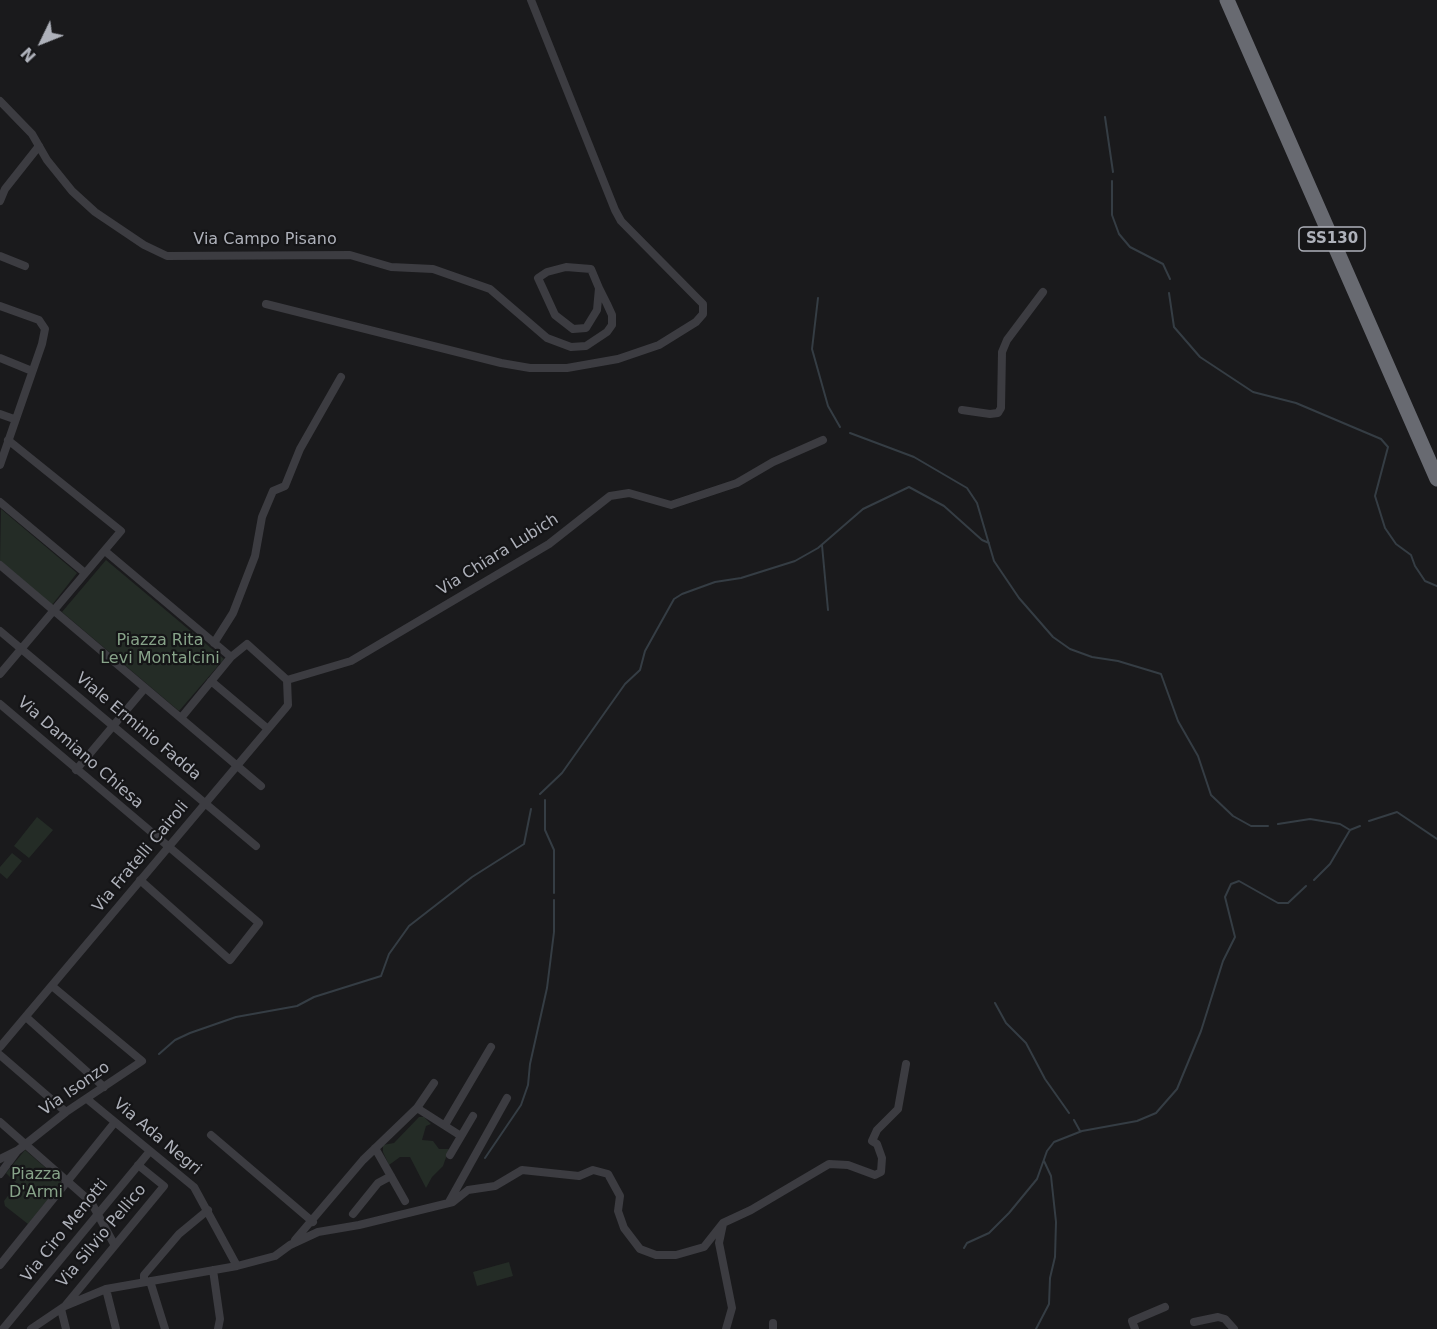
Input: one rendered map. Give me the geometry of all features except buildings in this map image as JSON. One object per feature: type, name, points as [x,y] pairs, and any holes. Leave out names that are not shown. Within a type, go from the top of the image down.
[{"type":"highway","name":"SS130","points":[[1227,0],[1437,479]]},
{"type":"street","points":[[266,304],[501,363],[530,368],[567,369],[618,359],[659,345],[696,322],[703,314],[703,304],[621,221],[531,0]]},
{"type":"street","name":"Via Campo Pisano","points":[[0,101],[32,134],[72,191],[95,212],[144,245],[167,256],[350,255],[391,267],[433,269],[490,289],[547,338],[571,347],[586,346],[607,332],[612,325],[607,304],[599,288]]},
{"type":"street","points":[[0,201],[2,188],[39,146]]},
{"type":"street","points":[[0,256],[25,266]]},
{"type":"street","points":[[566,267],[591,269],[599,288],[597,310],[586,328],[573,329],[555,315],[538,278],[547,272],[566,267]]},
{"type":"street","points":[[962,410],[990,414],[998,413],[1002,408],[1002,352],[1006,340],[1043,292]]},
{"type":"street","points":[[0,306],[39,320],[45,330],[0,464]]},
{"type":"street","points":[[0,358],[32,371]]},
{"type":"street","points":[[214,643],[237,603],[255,556],[262,517],[273,490],[285,486],[300,449],[341,377]]},
{"type":"street","points":[[0,414],[14,419]]},
{"type":"street","points":[[0,674],[121,531],[8,440]]},
{"type":"street","name":"Via Chiara Lubich","points":[[287,680],[351,661],[549,544],[610,496],[629,493],[671,505],[737,483],[772,462],[823,440]]},
{"type":"street","points":[[0,502],[86,573]]},
{"type":"street","points":[[105,551],[231,657]]},
{"type":"street","points":[[0,565],[261,786]]},
{"type":"street","name":"Viale Erminio Fadda","points":[[0,631],[256,846]]},
{"type":"street","points":[[180,718],[231,657],[247,644],[287,680]]},
{"type":"street","name":"Via Fratelli Cairoli","points":[[0,1047],[288,705],[287,680]]},
{"type":"street","points":[[212,681],[268,729]]},
{"type":"street","points":[[76,770],[145,688]]},
{"type":"street","name":"Via Damiano Chiesa","points":[[0,704],[259,923],[230,960],[140,880]]},
{"type":"street","name":"Via Isonzo","points":[[17,1151],[66,1112],[142,1061],[52,986]]},
{"type":"street","points":[[27,1017],[104,1087]]},
{"type":"street","points":[[445,1125],[491,1047]]},
{"type":"street","points":[[0,1055],[66,1112]]},
{"type":"street","points":[[31,1329],[63,1308],[106,1289],[237,1266],[275,1256],[291,1245],[318,1232],[359,1225],[448,1203],[468,1190],[495,1186],[522,1170],[579,1176],[593,1170],[608,1174],[620,1196],[618,1211],[624,1228],[640,1249],[656,1255],[676,1255],[704,1246],[723,1223],[751,1210],[829,1164],[848,1165],[875,1175],[881,1172],[882,1158],[877,1144],[872,1141],[877,1130],[898,1109],[906,1064]]},
{"type":"street","points":[[291,1245],[375,1148],[417,1108],[434,1083]]},
{"type":"street","points":[[448,1203],[507,1098]]},
{"type":"street","name":"Via Ada Negri","points":[[87,1099],[194,1187],[237,1266]]},
{"type":"street","points":[[417,1108],[461,1136]]},
{"type":"street","points":[[450,1155],[473,1116]]},
{"type":"street","points":[[0,1122],[91,1202],[114,1245]]},
{"type":"street","points":[[1,1262],[115,1122]]},
{"type":"street","points":[[211,1135],[313,1222]]},
{"type":"street","points":[[375,1148],[405,1201]]},
{"type":"street","points":[[0,1159],[17,1151]]},
{"type":"street","points":[[0,1174],[17,1151]]},
{"type":"street","name":"Via Ciro Menotti","points":[[3,1329],[150,1151]]},
{"type":"street","name":"Via Silvio Pellico","points":[[63,1308],[164,1186],[138,1165]]},
{"type":"street","points":[[353,1214],[378,1183],[391,1176]]},
{"type":"street","points":[[165,1329],[144,1275],[179,1234],[208,1210]]},
{"type":"street","points":[[723,1223],[719,1244],[732,1308],[726,1329]]},
{"type":"street","points":[[213,1270],[220,1320],[218,1329]]},
{"type":"street","points":[[106,1289],[116,1329]]},
{"type":"street","points":[[1136,1329],[1132,1321],[1165,1307]]},
{"type":"street","points":[[63,1308],[66,1329]]},
{"type":"street","points":[[1194,1322],[1218,1317],[1225,1319],[1234,1329]]},
{"type":"green space","points":[[1,509],[77,573],[52,605],[0,561]]},
{"type":"green space","name":"Piazza Rita Levi Montalcini","points":[[106,560],[224,659],[179,711],[62,612]]},
{"type":"green space","points":[[37,817],[53,830],[29,858],[14,846]]},
{"type":"green space","points":[[12,853],[22,861],[7,879],[0,873],[0,867]]},
{"type":"green space","points":[[419,1117],[424,1117],[431,1124],[426,1126],[422,1140],[433,1141],[439,1149],[449,1149],[443,1166],[432,1177],[426,1188],[410,1157],[400,1157],[389,1165],[383,1152],[383,1145],[394,1143]]},
{"type":"green space","name":"Piazza D'Armi","points":[[25,1150],[62,1182],[28,1224],[5,1206],[4,1201],[17,1184],[6,1173]]},
{"type":"green space","points":[[509,1262],[513,1276],[477,1286],[473,1272]]},
{"type":"waterway","points":[[1105,117],[1113,172]]},
{"type":"waterway","points":[[1112,181],[1112,215],[1119,234],[1130,247],[1163,264],[1170,279]]},
{"type":"waterway","points":[[1169,293],[1174,327],[1200,357],[1253,392],[1296,403],[1381,439],[1388,447],[1375,496],[1385,528],[1396,544],[1411,555],[1425,581],[1437,586]]},
{"type":"waterway","points":[[818,298],[812,349],[828,406],[840,427]]},
{"type":"waterway","points":[[850,433],[914,457],[967,488],[977,503],[994,561],[1019,598],[1053,637],[1070,649],[1092,657],[1118,661],[1161,674],[1178,721],[1198,756],[1211,795],[1233,816],[1251,826],[1268,826]]},
{"type":"waterway","points":[[540,794],[562,773],[625,684],[640,670],[645,651],[674,599],[682,594],[715,582],[741,578],[795,561],[818,548],[863,509],[909,487],[944,506],[982,540],[989,543]]},
{"type":"waterway","points":[[822,545],[828,610]]},
{"type":"waterway","points":[[545,800],[545,830],[554,850],[554,893]]},
{"type":"waterway","points":[[159,1054],[175,1040],[190,1033],[236,1017],[297,1006],[314,997],[381,976],[389,954],[409,926],[472,877],[524,844],[531,809]]},
{"type":"waterway","points":[[1369,821],[1397,812],[1437,839]]},
{"type":"waterway","points":[[1278,824],[1310,819],[1340,824],[1350,830],[1360,826]]},
{"type":"waterway","points":[[1314,880],[1330,864],[1350,830]]},
{"type":"waterway","points":[[964,1248],[967,1243],[989,1233],[1009,1213],[1037,1179],[1047,1151],[1054,1142],[1082,1131],[1137,1121],[1156,1113],[1177,1089],[1201,1031],[1223,961],[1235,937],[1225,897],[1231,884],[1239,881],[1278,903],[1288,903],[1306,886]]},
{"type":"waterway","points":[[485,1158],[521,1105],[528,1085],[530,1064],[547,988],[554,932],[554,900]]},
{"type":"waterway","points":[[995,1003],[1006,1023],[1026,1043],[1045,1079],[1069,1113]]},
{"type":"waterway","points":[[1074,1120],[1080,1131]]},
{"type":"waterway","points":[[1036,1329],[1049,1304],[1050,1278],[1055,1257],[1056,1222],[1051,1176],[1044,1161]]}]
